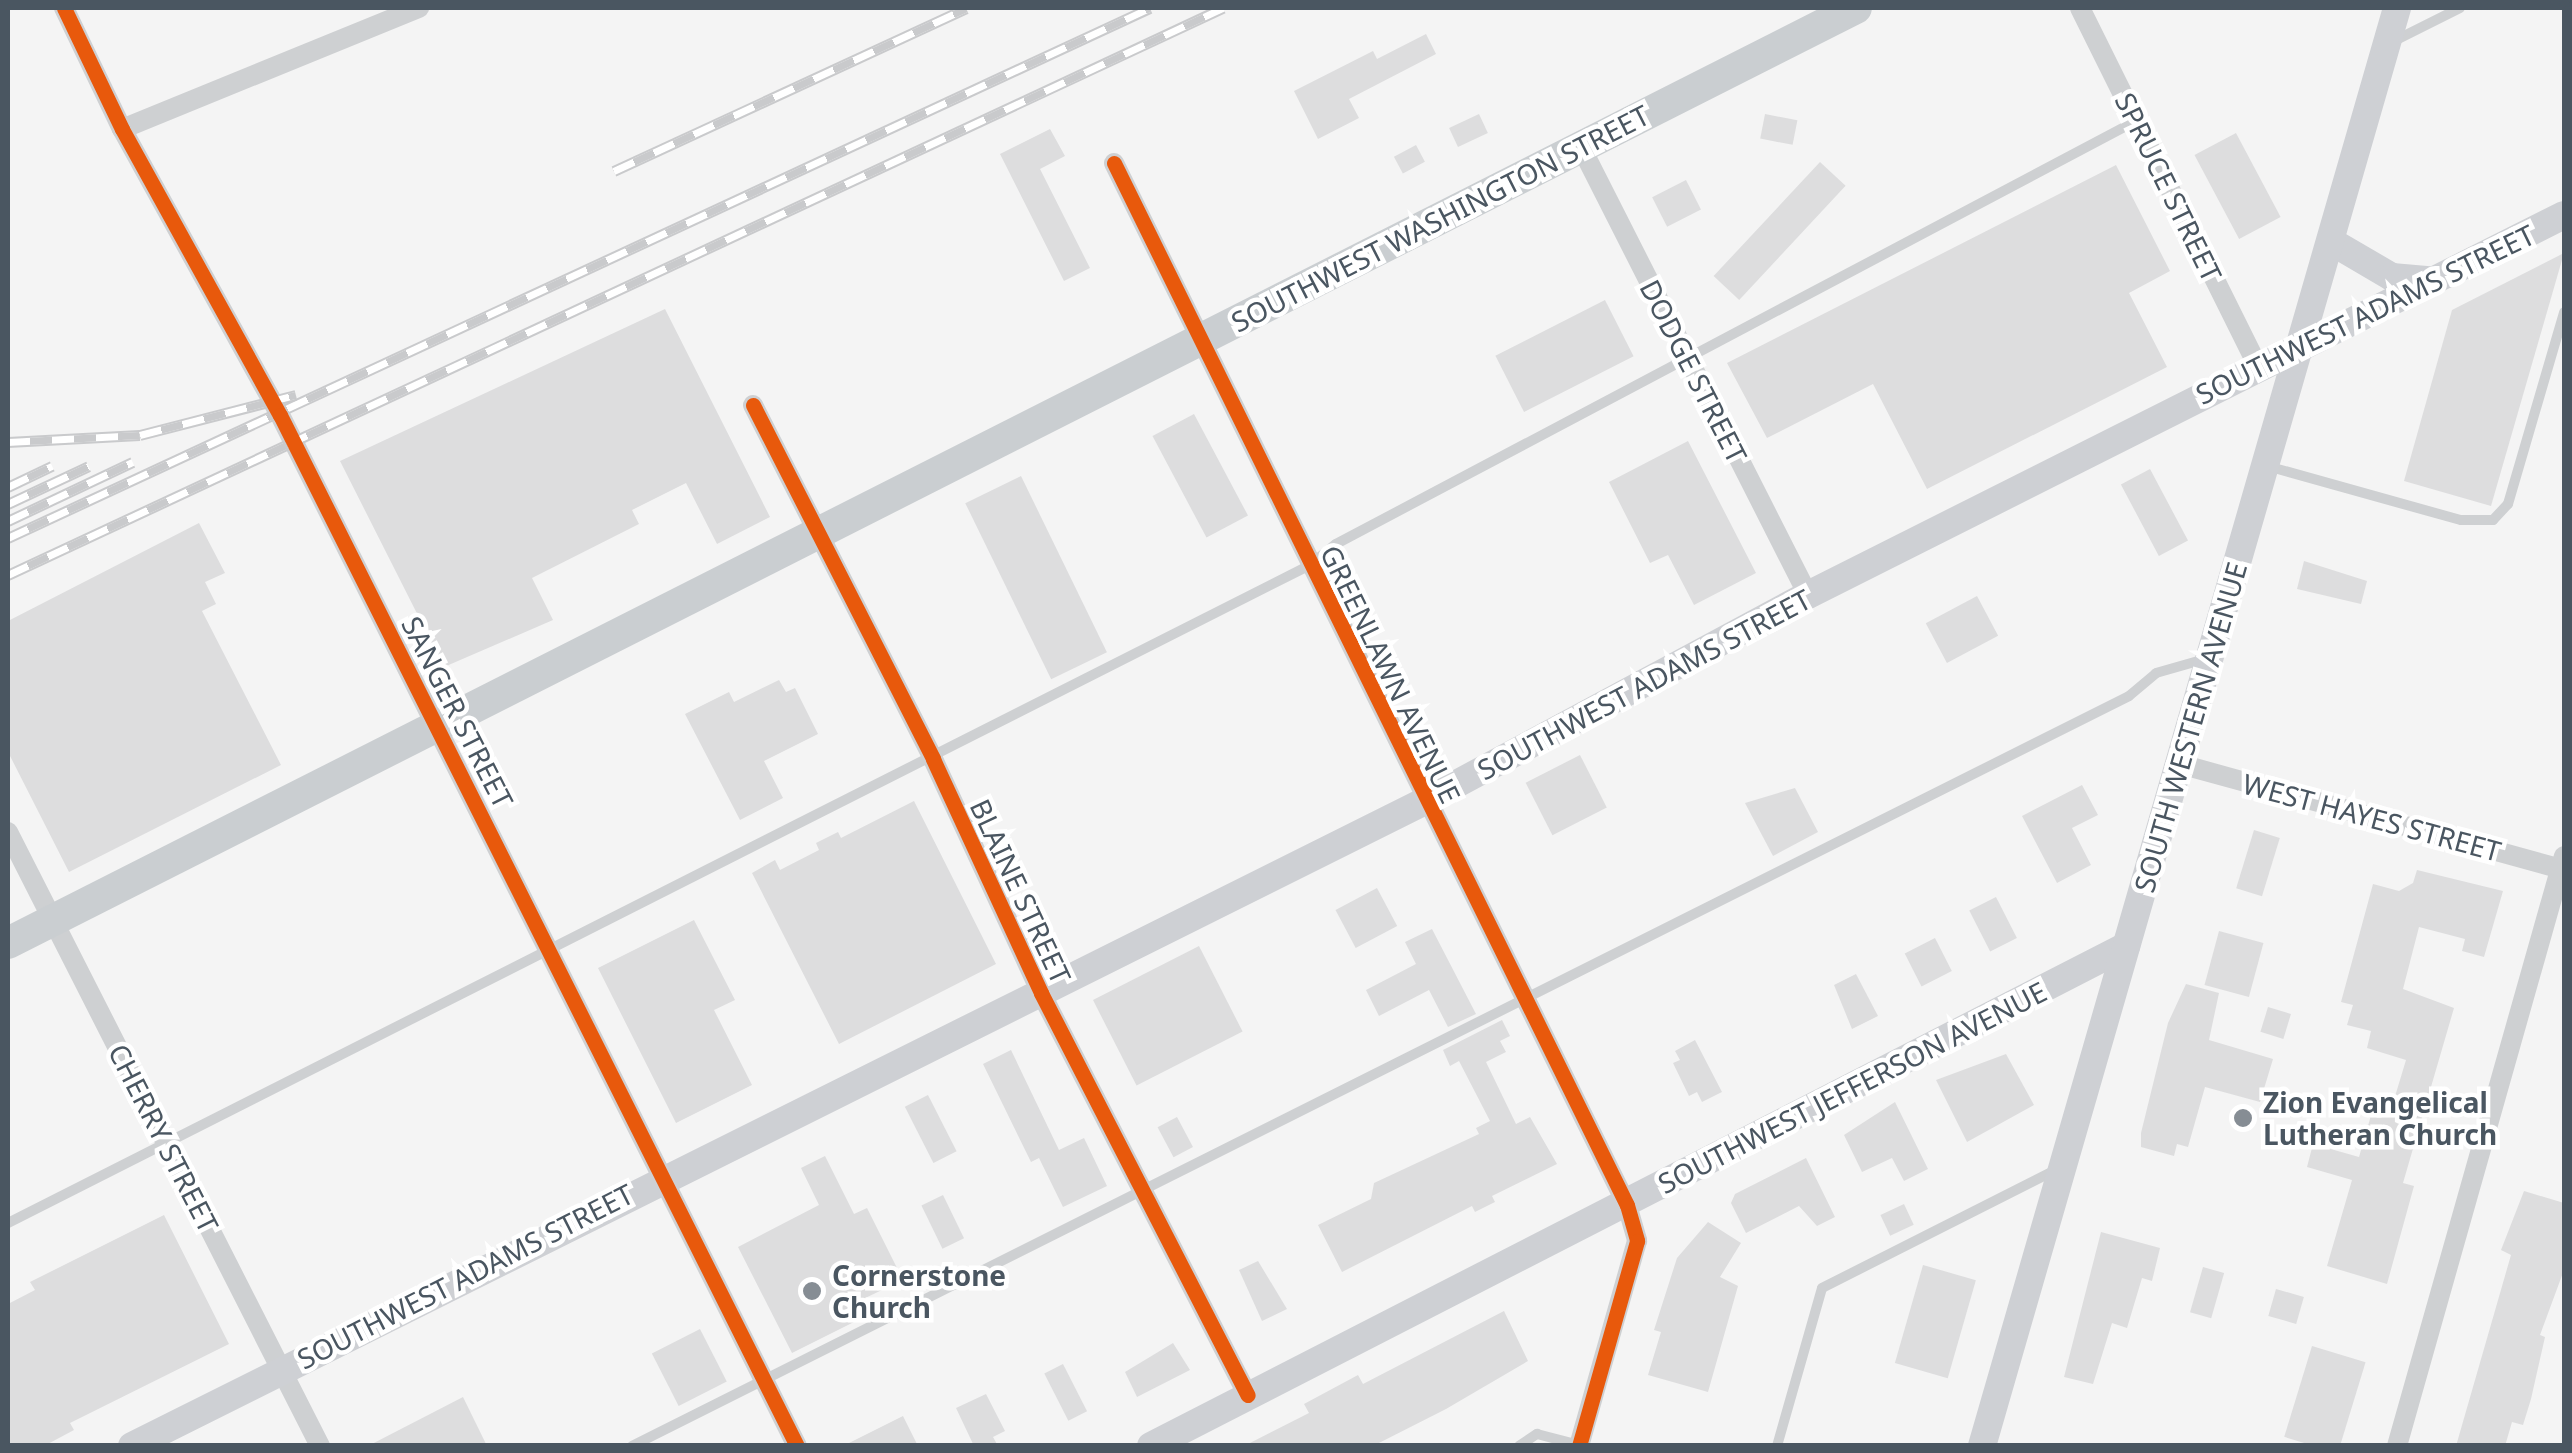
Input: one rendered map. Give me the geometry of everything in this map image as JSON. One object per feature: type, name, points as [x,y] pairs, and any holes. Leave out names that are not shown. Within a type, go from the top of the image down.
[{"type":"main road","name":"SOUTHWEST WASHINGTON STREET","points":[[8,943],[1856,8]]},
{"type":"main road","name":"SOUTH WESTERN AVENUE","points":[[1982,1446],[2304,342],[2397,8]]},
{"type":"main road","name":"SOUTHWEST ADAMS STREET","points":[[132,1446],[663,1176],[1425,801],[1808,595],[2304,342],[2564,215]]},
{"type":"main road","points":[[2332,242],[2392,277],[2431,280]]},
{"type":"main road","name":"SOUTHWEST JEFFERSON AVENUE","points":[[1151,1446],[1174,1439],[1248,1396],[2126,946]]},
{"type":"street","name":"SANGER STREET","points":[[64,8],[122,129],[280,415],[797,1446]]},
{"type":"street","points":[[122,129],[419,8]]},
{"type":"street","name":"SPRUCE STREET","points":[[2080,8],[2258,366]]},
{"type":"street","name":"DODGE STREET","points":[[1581,147],[1808,595]]},
{"type":"street","name":"GREENLAWN AVENUE","points":[[1114,163],[1627,1205],[1637,1241],[1579,1445]]},
{"type":"street","name":"BLAINE STREET","points":[[752,405],[932,759],[1041,993],[1248,1396]]},
{"type":"street","name":"WEST HAYES STREET","points":[[2180,764],[2563,865]]},
{"type":"street","name":"CHERRY STREET","points":[[8,832],[320,1446]]},
{"type":"street","points":[[2397,1446],[2563,865]]},
{"type":"lane","points":[[2386,45],[2460,8]]},
{"type":"lane","points":[[8,1223],[1310,565],[1336,544],[2136,121]]},
{"type":"lane","points":[[2267,466],[2461,520],[2493,520],[2508,504],[2564,312]]},
{"type":"lane","points":[[632,1446],[2129,696],[2156,673],[2211,657]]},
{"type":"lane","points":[[1777,1446],[1822,1288],[2062,1167]]},
{"type":"lane","points":[[1519,1446],[1537,1434],[1579,1445]]},
{"type":"building","points":[[1426,34],[1436,54],[1349,99],[1359,118],[1318,139],[1294,91],[1373,51],[1377,59]]},
{"type":"building","points":[[1479,114],[1488,133],[1458,147],[1449,128]]},
{"type":"building","points":[[1765,114],[1797,120],[1793,145],[1760,139]]},
{"type":"building","points":[[1050,129],[1065,156],[1040,169],[1090,268],[1064,281],[1000,154]]},
{"type":"building","points":[[2236,133],[2281,217],[2239,239],[2195,155]]},
{"type":"building","points":[[1416,145],[1425,162],[1403,174],[1394,157]]},
{"type":"building","points":[[1820,162],[1846,186],[1739,300],[1714,276]]},
{"type":"building","points":[[2116,165],[2170,271],[2129,293],[2167,367],[1927,489],[1873,384],[1767,438],[1727,363]]},
{"type":"building","points":[[1686,180],[1701,209],[1667,227],[1652,197]]},
{"type":"building","points":[[2564,253],[2491,506],[2404,481],[2452,310]]},
{"type":"building","points":[[1605,300],[1634,356],[1524,412],[1495,356]]},
{"type":"building","points":[[665,309],[770,517],[717,544],[686,483],[632,510],[639,524],[532,578],[553,620],[444,667],[340,461]]},
{"type":"building","points":[[1194,414],[1248,516],[1206,538],[1153,436]]},
{"type":"building","points":[[1688,441],[1756,573],[1694,605],[1668,555],[1650,563],[1609,482]]},
{"type":"building","points":[[2150,469],[2188,541],[2159,556],[2121,484]]},
{"type":"building","points":[[1021,476],[1107,652],[1051,679],[965,503]]},
{"type":"building","points":[[199,523],[225,573],[205,582],[216,604],[202,611],[281,765],[69,872],[8,752],[8,621]]},
{"type":"building","points":[[2304,561],[2367,581],[2361,604],[2297,589]]},
{"type":"building","points":[[1977,596],[1998,636],[1947,663],[1926,623]]},
{"type":"building","points":[[779,680],[786,692],[795,688],[818,734],[764,761],[783,798],[740,820],[685,714],[729,692],[734,702]]},
{"type":"building","points":[[1580,755],[1607,808],[1552,835],[1526,783]]},
{"type":"building","points":[[2082,785],[2098,815],[2072,828],[2091,865],[2057,883],[2022,816]]},
{"type":"building","points":[[1795,788],[1818,832],[1773,856],[1745,803]]},
{"type":"building","points":[[914,801],[996,964],[839,1044],[752,873],[775,860],[780,870],[819,850],[816,843],[838,832],[841,838]]},
{"type":"building","points":[[2254,830],[2280,838],[2262,896],[2236,888]]},
{"type":"building","points":[[2417,870],[2503,891],[2484,957],[2462,951],[2465,939],[2419,927],[2403,989],[2454,1008],[2403,1183],[2414,1186],[2387,1284],[2327,1266],[2352,1180],[2307,1167],[2313,1144],[2359,1157],[2376,1098],[2393,1103],[2406,1060],[2367,1048],[2371,1031],[2347,1025],[2353,1005],[2341,1002],[2373,884],[2399,891],[2413,883]]},
{"type":"building","points":[[1377,888],[1397,926],[1356,948],[1336,910]]},
{"type":"building","points":[[1996,897],[2017,938],[1990,952],[1969,911]]},
{"type":"building","points":[[694,920],[735,1000],[714,1010],[752,1085],[676,1123],[598,968]]},
{"type":"building","points":[[1432,929],[1476,1014],[1448,1027],[1429,990],[1379,1016],[1366,990],[1416,964],[1405,942]]},
{"type":"building","points":[[2219,931],[2263,943],[2249,997],[2205,985]]},
{"type":"building","points":[[1935,938],[1952,971],[1922,986],[1905,953]]},
{"type":"building","points":[[1199,946],[1243,1032],[1137,1086],[1093,1000]]},
{"type":"building","points":[[1856,974],[1878,1016],[1852,1029],[1834,985]]},
{"type":"building","points":[[2186,984],[2219,993],[2209,1040],[2273,1059],[2260,1102],[2205,1087],[2188,1147],[2177,1144],[2174,1156],[2141,1147],[2141,1133],[2168,1023]]},
{"type":"building","points":[[2268,1007],[2291,1014],[2283,1039],[2260,1032]]},
{"type":"building","points":[[1502,1020],[1510,1036],[1500,1041],[1506,1052],[1486,1062],[1516,1124],[1530,1117],[1557,1164],[1492,1196],[1495,1202],[1475,1212],[1472,1206],[1342,1272],[1318,1225],[1371,1199],[1374,1183],[1479,1134],[1476,1128],[1490,1121],[1459,1061],[1450,1066],[1443,1050]]},
{"type":"building","points":[[1695,1040],[1722,1092],[1702,1102],[1697,1092],[1689,1096],[1673,1063],[1680,1060],[1675,1051]]},
{"type":"building","points":[[1011,1050],[1059,1150],[1084,1138],[1107,1186],[1063,1207],[1039,1158],[1031,1162],[983,1064]]},
{"type":"building","points":[[2006,1054],[2034,1105],[1967,1142],[1936,1080]]},
{"type":"building","points":[[928,1095],[957,1151],[933,1163],[905,1107]]},
{"type":"building","points":[[1895,1102],[1928,1169],[1904,1181],[1892,1158],[1862,1172],[1844,1135]]},
{"type":"building","points":[[1177,1117],[1193,1147],[1174,1157],[1158,1127]]},
{"type":"building","points":[[825,1156],[854,1214],[867,1208],[903,1280],[861,1300],[868,1315],[792,1353],[738,1247],[819,1205],[801,1168]]},
{"type":"building","points":[[1806,1158],[1835,1217],[1817,1226],[1799,1206],[1746,1233],[1731,1203],[1735,1194]]},
{"type":"building","points":[[2524,1191],[2564,1203],[2564,1270],[2540,1335],[2545,1337],[2531,1399],[2523,1425],[2512,1422],[2505,1446],[2456,1446],[2511,1255],[2501,1250]]},
{"type":"building","points":[[943,1195],[964,1238],[942,1249],[921,1206]]},
{"type":"building","points":[[1904,1204],[1914,1225],[1890,1236],[1880,1215]]},
{"type":"building","points":[[164,1215],[229,1344],[70,1423],[74,1430],[44,1446],[8,1446],[8,1304],[35,1290],[30,1282]]},
{"type":"building","points":[[1708,1222],[1741,1243],[1720,1277],[1738,1286],[1708,1392],[1648,1375],[1661,1332],[1654,1330],[1677,1258]]},
{"type":"building","points":[[2101,1232],[2160,1248],[2152,1281],[2142,1278],[2127,1328],[2112,1323],[2093,1384],[2064,1377]]},
{"type":"building","points":[[1258,1261],[1287,1309],[1262,1321],[1239,1270]]},
{"type":"building","points":[[1923,1265],[1976,1280],[1948,1378],[1895,1363]]},
{"type":"building","points":[[2203,1267],[2224,1273],[2211,1318],[2190,1312]]},
{"type":"building","points":[[2276,1289],[2304,1297],[2296,1324],[2268,1316]]},
{"type":"building","points":[[1504,1311],[1528,1361],[1446,1409],[1373,1446],[1244,1446],[1309,1413],[1304,1404],[1358,1375],[1363,1384]]},
{"type":"building","points":[[700,1329],[727,1382],[679,1406],[652,1354]]},
{"type":"building","points":[[1173,1343],[1190,1370],[1137,1397],[1125,1372]]},
{"type":"building","points":[[2312,1346],[2366,1362],[2340,1446],[2314,1446],[2284,1437]]},
{"type":"building","points":[[1063,1364],[1087,1411],[1068,1421],[1044,1374]]},
{"type":"building","points":[[986,1394],[1005,1431],[993,1437],[998,1446],[974,1446],[956,1408]]},
{"type":"building","points":[[463,1397],[487,1446],[368,1446]]},
{"type":"building","points":[[903,1416],[918,1446],[843,1446]]},
{"type":"railway","points":[[614,171],[966,8]]},
{"type":"railway","points":[[8,538],[1150,8]]},
{"type":"railway","points":[[8,575],[1223,8]]},
{"type":"railway","points":[[8,442],[140,435],[296,395]]},
{"type":"railway","points":[[8,521],[133,462]]},
{"type":"railway","points":[[8,487],[52,466]]},
{"type":"railway","points":[[8,504],[89,466]]},
{"type":"cycle path","points":[[64,8],[122,129],[280,415],[797,1446]]},
{"type":"cycle path","points":[[1114,163],[1627,1205],[1637,1241],[1579,1446]]},
{"type":"cycle path","points":[[753,405],[933,759],[1041,993],[1248,1395]]},
{"type":"place","name":"Zion Evangelical Lutheran Church","points":[[2243,1118]]},
{"type":"place","name":"Cornerstone Church","points":[[812,1291]]}]
